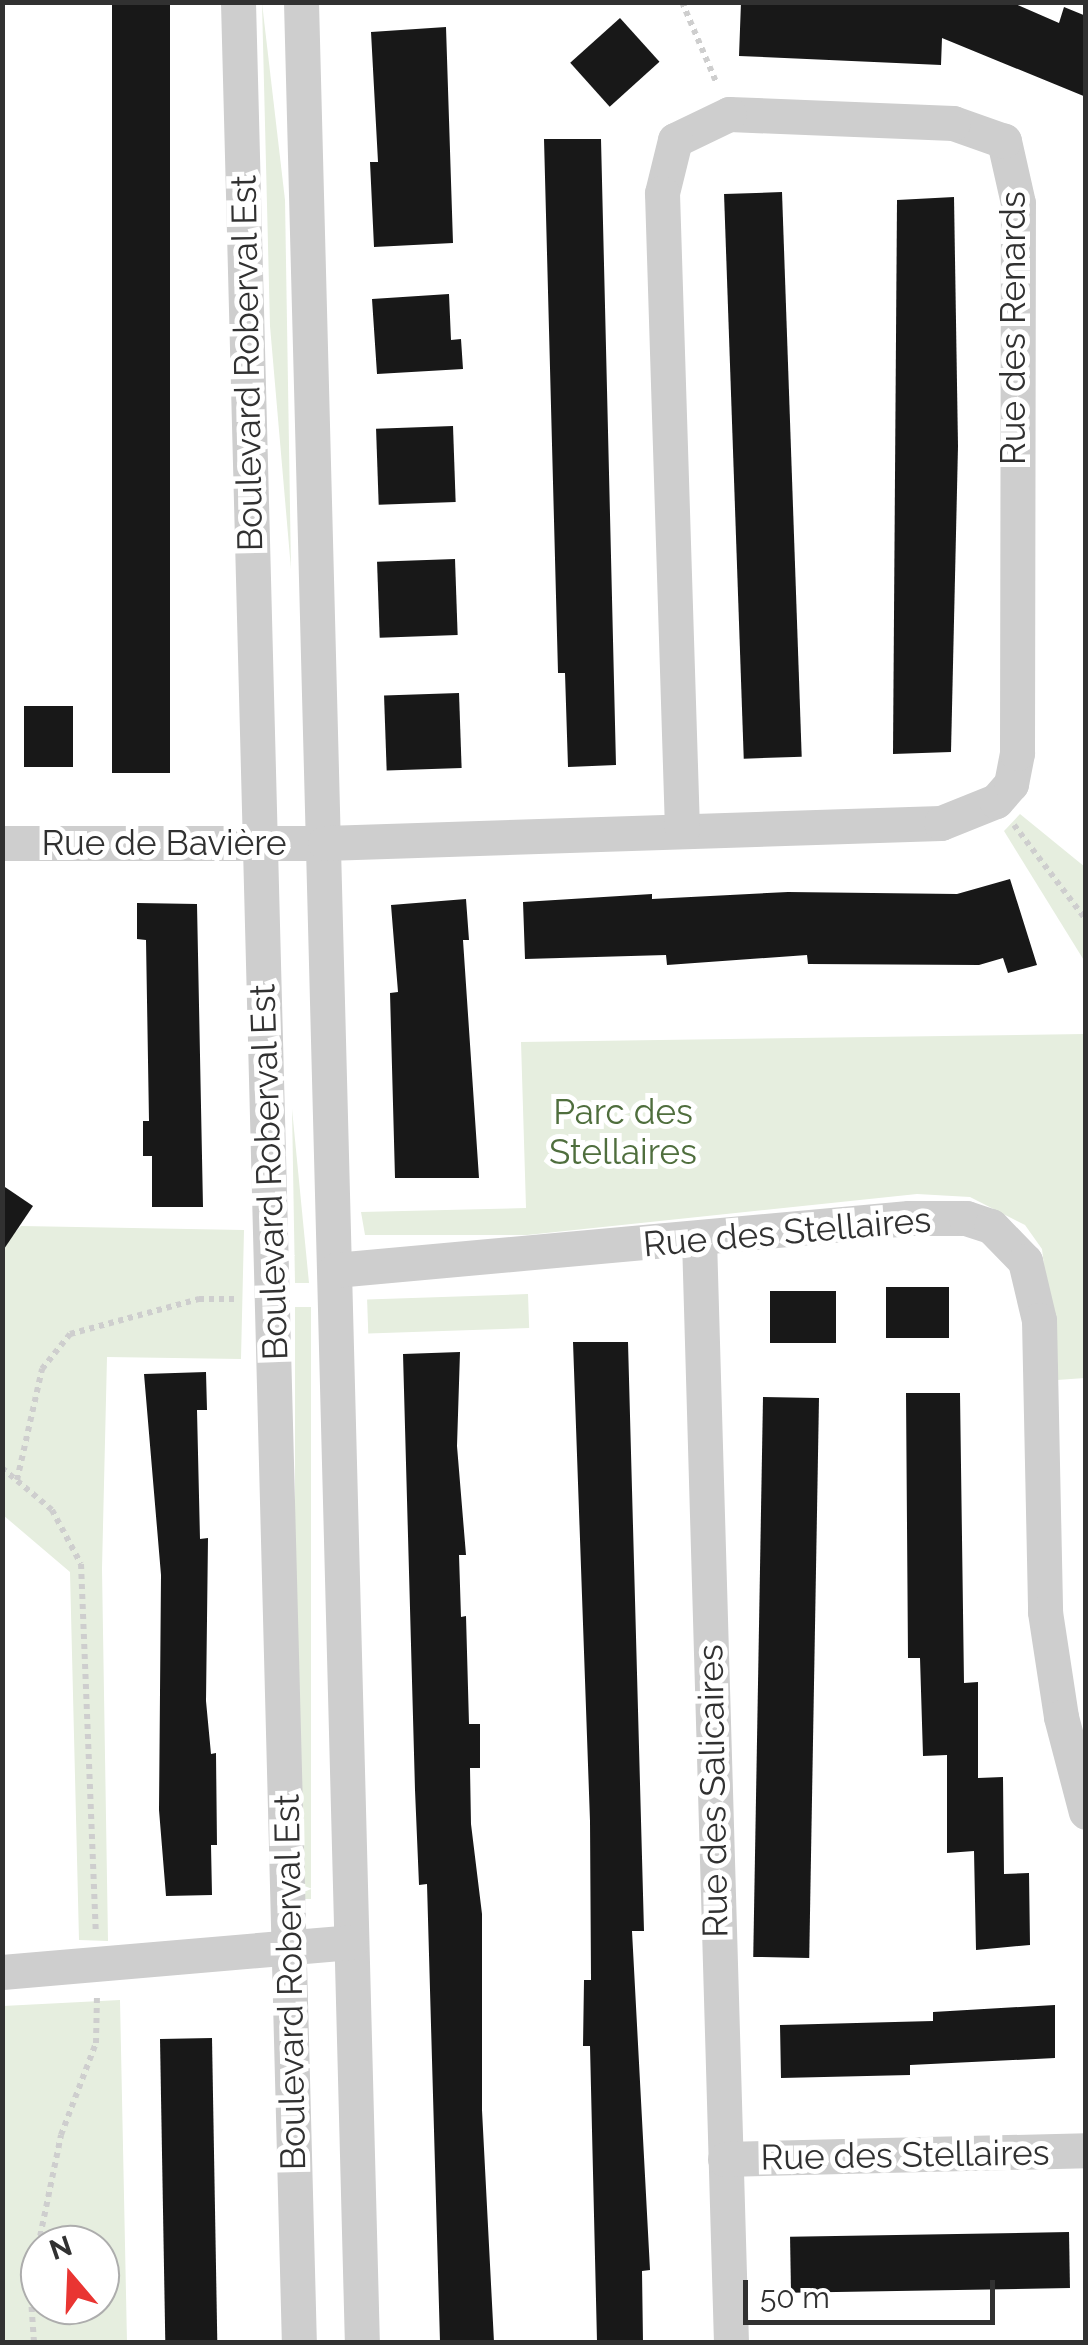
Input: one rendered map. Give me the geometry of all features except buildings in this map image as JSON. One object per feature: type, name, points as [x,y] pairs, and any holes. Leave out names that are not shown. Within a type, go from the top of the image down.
[{"type":"street","name":"Boulevard Roberval Est","points":[[238,2],[258,844],[275,1299],[299,2342]]},
{"type":"street","name":"Boulevard Roberval Est","points":[[301,2],[326,844],[362,2342]]},
{"type":"street","name":"Rue des Renards","points":[[682,830],[662,193],[675,140],[730,114],[954,124],[1004,140],[1018,203],[1018,753],[1011,784],[996,801]]},
{"type":"street","points":[[326,844],[941,822],[996,801]]},
{"type":"street","name":"Rue de Bavière","points":[[2,843],[326,844]]},
{"type":"street","name":"Rue des Stellaires","points":[[335,1270],[966,1218],[991,1226],[1026,1261],[1039,1320],[1045,1612],[1061,1717],[1086,1812]]},
{"type":"street","name":"Rue des Salicaires","points":[[699,1239],[731,2342]]},
{"type":"street","points":[[2,1972],[351,1942]]},
{"type":"street","name":"Rue des Stellaires","points":[[725,2159],[1086,2150]]},
{"type":"path","points":[[682,2],[730,114]]},
{"type":"path","points":[[996,801],[1086,920]]},
{"type":"path","points":[[17,1481],[42,1369],[70,1334],[200,1300],[275,1299]]},
{"type":"path","points":[[2,1468],[52,1510],[81,1564],[97,1964],[96,2043],[61,2135],[30,2285],[34,2342]]},
{"type":"green space","points":[[262,3],[285,200],[291,569],[270,326]]},
{"type":"green space","points":[[1020,814],[1085,867],[1085,962],[1004,831]]},
{"type":"green space","name":"Parc des Stellaires","points":[[1085,1034],[1085,1378],[1057,1380],[1042,1249],[1025,1225],[970,1197],[917,1194],[527,1235],[365,1235],[361,1212],[526,1208],[521,1042]]},
{"type":"green space","points":[[292,1109],[309,1283],[295,1283]]},
{"type":"green space","points":[[21,1226],[244,1230],[241,1359],[107,1357],[102,1569],[108,1941],[79,1940],[70,1572],[3,1515],[2,1246]]},
{"type":"green space","points":[[528,1294],[529,1328],[368,1334],[367,1300]]},
{"type":"green space","points":[[295,1307],[311,1307],[311,1899],[295,1899]]},
{"type":"green space","points":[[120,2000],[127,2342],[3,2342],[3,2006]]}]
